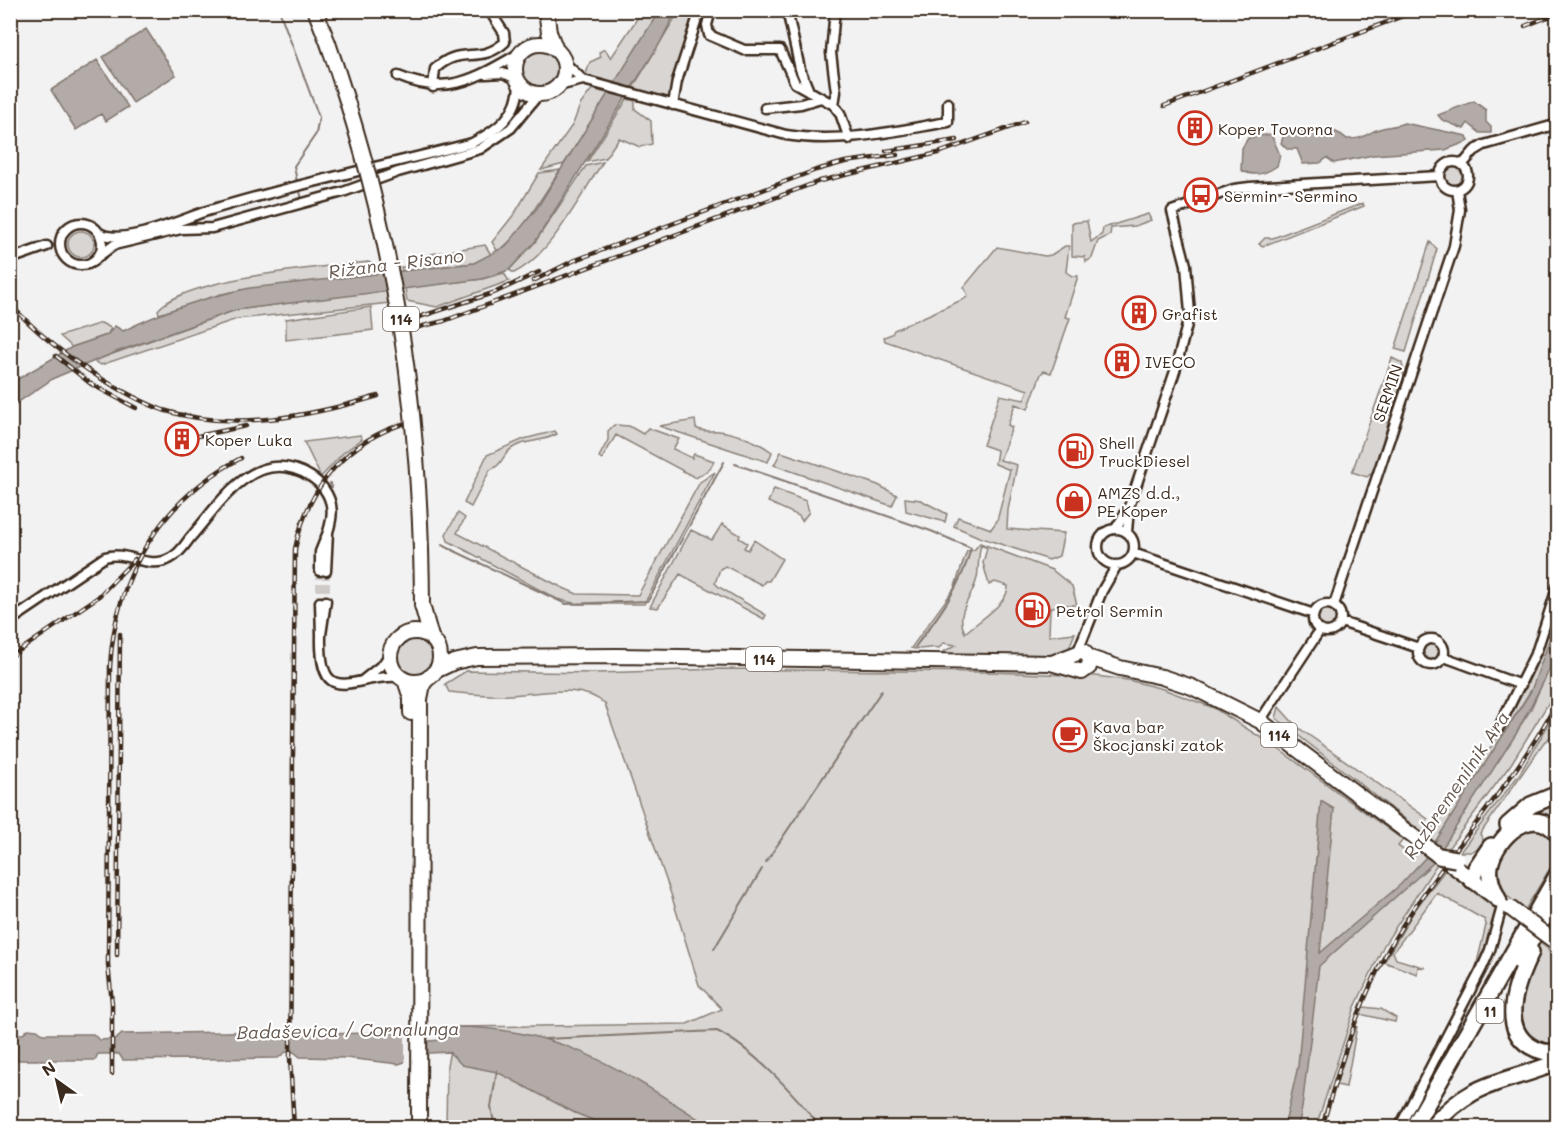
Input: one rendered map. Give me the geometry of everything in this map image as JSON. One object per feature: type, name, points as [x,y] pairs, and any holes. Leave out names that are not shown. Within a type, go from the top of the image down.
[{"type":"highway","points":[[1472,880],[1476,868],[1489,848],[1519,814],[1531,805],[1557,794]]},
{"type":"highway","points":[[1472,880],[1490,865],[1509,834],[1525,822],[1538,820],[1548,824],[1557,835]]},
{"type":"highway","points":[[1449,860],[1471,859],[1489,848]]},
{"type":"highway","points":[[1540,903],[1545,885],[1557,863]]},
{"type":"highway","points":[[1490,865],[1491,884],[1504,903]]},
{"type":"highway","name":"11","points":[[1413,1128],[1557,874]]},
{"type":"highway","points":[[1557,894],[1520,975],[1513,1001],[1513,1013],[1519,1036],[1529,1046],[1540,1051],[1557,1051]]},
{"type":"highway","name":"11","points":[[1424,1128],[1557,894]]},
{"type":"highway","points":[[1431,1128],[1456,1102],[1475,1090],[1557,1062]]},
{"type":"main road","name":"114","points":[[315,10],[328,43],[374,189],[406,347],[418,469],[422,605],[440,660],[420,691],[414,1067],[409,1128]]},
{"type":"main road","points":[[545,10],[549,32],[565,72],[558,86],[552,91],[539,94],[530,92],[518,81],[515,63],[539,30],[545,10]]},
{"type":"main road","points":[[524,50],[543,44],[560,56]]},
{"type":"main road","points":[[390,654],[397,639],[406,634],[422,605]]},
{"type":"main road","name":"114","points":[[406,634],[419,632],[435,643],[477,657]]},
{"type":"main road","name":"114","points":[[390,654],[393,669],[403,678],[411,698],[415,1016]]},
{"type":"main road","name":"114","points":[[403,678],[418,682],[454,662],[477,657],[618,656],[1051,663],[1082,660],[1162,677],[1192,687],[1260,721],[1556,942]]},
{"type":"main road","name":"114","points":[[414,1067],[418,1128]]},
{"type":"street","points":[[433,87],[435,69],[447,58],[481,55],[494,51],[505,42],[504,33],[489,10]]},
{"type":"street","points":[[673,105],[677,81],[700,10]]},
{"type":"street","points":[[711,10],[707,25],[709,35],[744,50],[780,50],[795,83],[814,98],[834,105],[840,113],[849,139]]},
{"type":"street","points":[[787,10],[800,69],[814,98]]},
{"type":"street","points":[[834,105],[836,92],[831,53],[835,10]]},
{"type":"street","points":[[398,76],[433,87],[454,85],[483,74],[524,50]]},
{"type":"street","points":[[560,56],[585,81]]},
{"type":"street","points":[[10,259],[45,246],[62,235],[68,228],[77,224],[86,224],[108,237],[126,236],[309,184],[461,146],[501,126],[518,99],[518,81],[502,73],[483,74]]},
{"type":"street","points":[[558,86],[585,81],[786,135],[817,140],[849,139],[948,122],[948,103]]},
{"type":"street","points":[[45,246],[72,264],[84,266],[114,245],[181,229],[212,228],[315,200],[398,172],[480,149],[497,140],[511,128],[539,94]]},
{"type":"street","points":[[765,108],[814,98]]},
{"type":"street","points":[[1462,164],[1474,151],[1484,145],[1557,124]]},
{"type":"street","points":[[1449,162],[1462,164],[1467,170],[1468,180],[1457,190],[1444,186],[1439,176],[1441,169],[1449,162]]},
{"type":"street","points":[[1117,565],[1104,560],[1099,552],[1100,540],[1104,533],[1116,528],[1129,507],[1175,370],[1190,313],[1186,265],[1172,211],[1234,189],[1439,176]]},
{"type":"street","name":"SERMIN","points":[[1334,605],[1454,246],[1460,210],[1457,190]]},
{"type":"street","points":[[98,232],[102,246],[99,256]]},
{"type":"street","points":[[62,235],[60,245],[63,256]]},
{"type":"street","points":[[10,621],[105,557],[118,555],[146,563],[170,559],[240,481],[265,468],[290,468],[307,474],[320,484],[332,505],[323,571]]},
{"type":"street","points":[[1127,532],[1129,507]]},
{"type":"street","points":[[1101,591],[1117,565],[1127,561],[1133,554],[1134,542],[1127,532],[1116,528]]},
{"type":"street","points":[[1133,554],[1314,614]]},
{"type":"street","points":[[1082,660],[1101,591],[1104,560]]},
{"type":"street","points":[[1498,729],[1538,650],[1557,585]]},
{"type":"street","points":[[323,602],[322,668],[326,675],[340,684],[385,676],[403,678]]},
{"type":"street","points":[[1322,605],[1334,605],[1341,614],[1341,622],[1332,631],[1320,630],[1315,624],[1314,614],[1322,605]]},
{"type":"street","points":[[1341,622],[1419,648]]},
{"type":"street","points":[[1260,721],[1320,630]]},
{"type":"street","points":[[1426,640],[1435,640],[1443,645],[1444,657],[1437,664],[1426,664],[1419,657],[1419,648],[1426,640]]},
{"type":"street","points":[[360,682],[383,664],[390,654]]},
{"type":"street","points":[[1444,657],[1521,685]]},
{"type":"street","points":[[1399,1128],[1486,959],[1504,903]]},
{"type":"shaded area","points":[[642,11],[660,11],[650,34],[616,85],[590,78],[586,74],[590,62],[601,57],[599,52],[605,49],[611,58]]},
{"type":"shaded area","points":[[659,11],[676,11],[660,43],[535,242],[509,270],[482,279],[236,310],[116,352],[54,378],[11,407],[11,383],[72,347],[107,335],[115,326],[123,331],[185,305],[250,288],[474,263],[506,246],[537,208]]},
{"type":"shaded area","points":[[679,11],[699,11],[672,101],[632,89]]},
{"type":"shaded area","points":[[146,29],[176,75],[133,103],[103,57]]},
{"type":"shaded area","points":[[539,51],[552,56],[557,69],[552,82],[539,87],[526,82],[521,69],[526,56]]},
{"type":"shaded area","points":[[97,60],[128,107],[106,121],[101,114],[76,130],[51,90]]},
{"type":"shaded area","points":[[592,89],[610,94],[564,164],[541,170],[573,124],[580,105]]},
{"type":"shaded area","points":[[627,99],[635,101],[635,109],[651,121],[652,144],[640,147],[619,138],[605,158],[587,162]]},
{"type":"shaded area","points":[[1474,101],[1486,110],[1486,122],[1491,127],[1491,133],[1480,133],[1468,123],[1464,129],[1442,120],[1438,115]]},
{"type":"shaded area","points":[[1404,123],[1467,136],[1469,141],[1445,150],[1373,155],[1334,163],[1327,158],[1320,163],[1303,164],[1297,149],[1287,149],[1281,143],[1283,137],[1298,131],[1325,129],[1341,134],[1347,139],[1354,139],[1379,129]]},
{"type":"shaded area","points":[[1271,134],[1280,155],[1277,166],[1259,174],[1241,170],[1242,148],[1248,138]]},
{"type":"shaded area","points":[[603,162],[564,224],[540,253],[514,273],[509,270],[535,242],[586,166]]},
{"type":"shaded area","points":[[1454,165],[1461,168],[1464,175],[1461,182],[1454,185],[1447,182],[1444,175],[1447,168]]},
{"type":"shaded area","points":[[560,170],[519,233],[498,252],[492,242],[515,213],[539,173]]},
{"type":"shaded area","points":[[1363,203],[1364,206],[1263,246],[1259,244],[1265,238],[1273,238]]},
{"type":"shaded area","points":[[1148,214],[1151,220],[1135,226],[1111,228],[1110,235],[1098,241],[1092,258],[1086,262],[1085,257],[1072,256],[1072,223],[1087,221],[1091,242],[1102,234],[1103,228]]},
{"type":"shaded area","points":[[81,231],[90,235],[94,244],[90,253],[81,257],[72,253],[68,244],[72,235]]},
{"type":"shaded area","points":[[1430,242],[1437,249],[1406,352],[1395,349]]},
{"type":"shaded area","points":[[485,245],[492,256],[474,263],[402,271],[401,267],[416,267],[425,255]]},
{"type":"shaded area","points":[[1069,246],[1066,272],[1072,276],[1078,276],[1065,317],[1070,318],[1051,373],[1044,371],[1041,374],[1028,409],[1015,404],[1008,425],[1012,427],[1000,460],[1017,465],[1008,510],[1007,529],[1064,533],[1059,556],[1049,560],[979,537],[954,526],[958,517],[991,529],[997,521],[1010,470],[995,464],[997,450],[983,445],[1000,395],[1024,400],[1028,390],[885,341],[884,337],[892,334],[894,330],[968,296],[964,287],[997,247],[1045,256]]},
{"type":"shaded area","points":[[368,262],[383,268],[385,273],[249,289],[221,294],[159,314],[158,310],[173,299],[225,282],[290,271]]},
{"type":"shaded area","points":[[504,273],[509,281],[437,307],[407,301],[405,288],[482,279]]},
{"type":"shaded area","points":[[387,290],[390,303],[237,319],[101,365],[93,361],[236,310]]},
{"type":"shaded area","points":[[371,307],[373,330],[286,340],[286,319]]},
{"type":"shaded area","points":[[101,323],[111,328],[107,335],[72,347],[60,336]]},
{"type":"shaded area","points":[[1392,358],[1402,363],[1404,375],[1391,415],[1385,415],[1384,421],[1388,423],[1378,460],[1367,477],[1352,472]]},
{"type":"shaded area","points":[[695,420],[696,428],[699,430],[733,434],[761,445],[772,452],[768,462],[659,426]]},
{"type":"shaded area","points":[[614,425],[629,426],[643,434],[648,428],[679,439],[673,449],[692,458],[694,454],[714,461],[710,469],[696,478],[616,435],[602,459],[599,457],[608,440],[608,431]]},
{"type":"shaded area","points":[[555,431],[557,434],[552,437],[519,445],[507,452],[498,465],[490,470],[471,507],[464,503],[487,455],[524,439]]},
{"type":"shaded area","points":[[360,435],[362,439],[343,453],[321,477],[304,442]]},
{"type":"shaded area","points":[[781,452],[878,485],[897,495],[892,506],[774,465]]},
{"type":"shaded area","points":[[715,472],[644,604],[577,604],[557,599],[448,541],[446,534],[458,513],[465,518],[457,533],[561,587],[577,594],[638,595],[700,482]]},
{"type":"shaded area","points":[[774,489],[806,501],[809,512],[802,521],[799,516],[768,502]]},
{"type":"shaded area","points":[[905,498],[921,500],[947,514],[945,522],[906,511]]},
{"type":"shaded area","points":[[722,524],[740,535],[739,538],[747,543],[744,548],[748,550],[754,540],[782,559],[769,581],[765,581],[762,585],[725,566],[720,569],[715,583],[766,615],[764,619],[680,574],[658,608],[650,607],[691,530],[712,540]]},
{"type":"shaded area","points":[[980,543],[1052,570],[1072,586],[1077,605],[1058,605],[1050,608],[1049,636],[1075,633],[1065,658],[932,658],[956,645],[943,643],[939,648],[911,648],[954,589],[967,551],[974,550]],"holes":[[[981,545],[987,548],[983,563],[989,585],[995,582],[1008,586],[1007,592],[1004,599],[992,611],[965,633],[962,625],[963,611],[977,578]]]},
{"type":"shaded area","points":[[1327,608],[1334,611],[1337,618],[1334,625],[1327,628],[1320,625],[1317,618],[1320,611]]},
{"type":"shaded area","points":[[1557,619],[1557,651],[1545,679],[1516,734],[1432,864],[1319,966],[1298,1127],[1284,1128],[1298,1066],[1321,801],[1334,809],[1320,953],[1400,885],[1425,858],[1531,691]]},
{"type":"shaded area","points":[[1547,635],[1554,638],[1539,677],[1436,843],[1276,718],[1279,707],[1296,726],[1428,819],[1426,823],[1434,827],[1483,759],[1513,712]]},
{"type":"shaded area","points":[[415,640],[427,645],[432,657],[427,669],[415,674],[403,669],[398,657],[403,645]]},
{"type":"shaded area","points":[[1431,643],[1437,646],[1440,652],[1437,658],[1431,661],[1425,658],[1422,652],[1425,646]]},
{"type":"shaded area","points":[[1557,651],[1557,680],[1548,704],[1511,764],[1447,850],[1441,846],[1530,711]]},
{"type":"shaded area","points":[[720,669],[989,672],[1096,676],[1128,680],[1163,689],[1214,708],[1273,745],[1403,840],[1398,846],[1413,857],[1417,850],[1437,864],[1384,945],[1355,1007],[1316,1127],[446,1127],[447,1065],[455,1027],[687,1024],[722,1009],[699,985],[671,894],[605,704],[595,697],[572,691],[480,695],[449,692],[445,684],[466,671],[597,673]]},
{"type":"shaded area","points":[[1557,710],[1554,732],[1544,742],[1480,834],[1486,844],[1471,852],[1460,852],[1520,773]]},
{"type":"shaded area","points":[[1557,798],[1557,829],[1524,814]]},
{"type":"shaded area","points":[[1539,826],[1555,839],[1555,860],[1525,910],[1497,888],[1494,867],[1509,840],[1519,829]]},
{"type":"shaded area","points":[[1445,870],[1497,910],[1486,956],[1476,967],[1486,925],[1485,920],[1437,893],[1393,952],[1396,959],[1426,968],[1418,967],[1417,974],[1384,962],[1414,911]]},
{"type":"shaded area","points":[[1539,942],[1557,957],[1557,1048],[1535,1046],[1517,1020],[1521,984]]},
{"type":"shaded area","points":[[1363,1007],[1381,1009],[1396,1018],[1395,1022],[1360,1014]]},
{"type":"shaded area","points":[[1357,1026],[1346,1087],[1336,1085],[1351,1035]]},
{"type":"shaded area","points":[[455,1027],[493,1029],[560,1044],[620,1071],[711,1127],[610,1127],[575,1113],[497,1072],[462,1065],[449,1052],[429,1053],[399,1064],[346,1058],[300,1057],[294,1052],[286,1052],[278,1058],[123,1060],[119,1054],[98,1054],[95,1060],[11,1060],[10,1034],[23,1034],[28,1029],[37,1030],[43,1034],[93,1034],[99,1040],[116,1039],[122,1034],[281,1031],[287,1039],[303,1034],[384,1033],[400,1030],[429,1041],[441,1040],[454,1034]]},
{"type":"pier","points":[[405,1029],[428,1037],[428,1056],[405,1065]]},
{"type":"waterway","points":[[279,10],[319,117],[316,134],[294,166],[297,182]]},
{"type":"waterway","points":[[299,188],[302,199]]},
{"type":"waterway","points":[[442,545],[566,604],[648,601],[724,462]]},
{"type":"waterway","points":[[735,464],[931,531],[971,548],[955,588],[915,647]]},
{"type":"waterway","points":[[330,483],[332,487]]},
{"type":"waterway","points":[[766,862],[882,690]]},
{"type":"waterway","points":[[714,949],[762,869]]},
{"type":"waterway","points":[[545,1039],[717,1031],[745,1049],[773,1074],[821,1128]]},
{"type":"waterway","points":[[495,1128],[491,1107],[497,1070]]},
{"type":"tunnel","points":[[320,571],[320,602]]},
{"type":"tunnel","points":[[326,571],[326,601]]},
{"type":"railway","points":[[1164,106],[1419,10]]},
{"type":"railway","points":[[1525,26],[1558,13]]},
{"type":"railway","points":[[411,329],[444,321],[820,181],[938,153],[1025,122]]},
{"type":"railway","points":[[886,151],[957,140]]},
{"type":"railway","points":[[533,281],[573,261],[816,170],[845,162],[897,155]]},
{"type":"railway","points":[[410,320],[496,292],[539,272]]},
{"type":"railway","points":[[10,304],[53,344],[102,379],[163,410],[189,417],[244,421],[271,419],[326,410],[378,396]]},
{"type":"railway","points":[[56,356],[91,384],[136,408]]},
{"type":"railway","points":[[294,1128],[290,1058],[295,549],[310,505],[320,486],[334,469],[349,453],[367,441],[409,422]]},
{"type":"railway","points":[[193,437],[246,426]]},
{"type":"railway","points":[[112,1074],[112,1003],[108,964],[110,667],[114,634],[121,602],[132,572],[165,519],[187,496],[212,476],[241,458]]},
{"type":"railway","points":[[10,657],[98,597],[135,559]]},
{"type":"railway","points":[[117,955],[120,634]]},
{"type":"railway","points":[[1322,1128],[1357,1017],[1394,939],[1428,887],[1525,756],[1558,700]]},
{"type":"place","name":"Koper Tovorna","points":[[1195,128]]},
{"type":"place","name":"Sermin - Sermino","points":[[1201,195]]},
{"type":"place","name":"Grafist","points":[[1139,313]]},
{"type":"place","name":"IVECO","points":[[1122,361]]},
{"type":"place","name":"Koper Luka","points":[[182,439]]},
{"type":"place","name":"Shell TruckDiesel","points":[[1076,451]]},
{"type":"place","name":"AMZS d.d., PE Koper","points":[[1074,501]]},
{"type":"place","name":"Petrol Sermin","points":[[1033,610]]},
{"type":"place","name":"Kava bar Škocjanski zatok","points":[[1070,735]]},
{"type":"water label","name":"Rižana - Risano","points":[[396,263]]},
{"type":"water label","name":"Razbremenilnik Ara","points":[[1456,785]]},
{"type":"water label","name":"Badaševica / Cornalunga","points":[[348,1030]]}]
